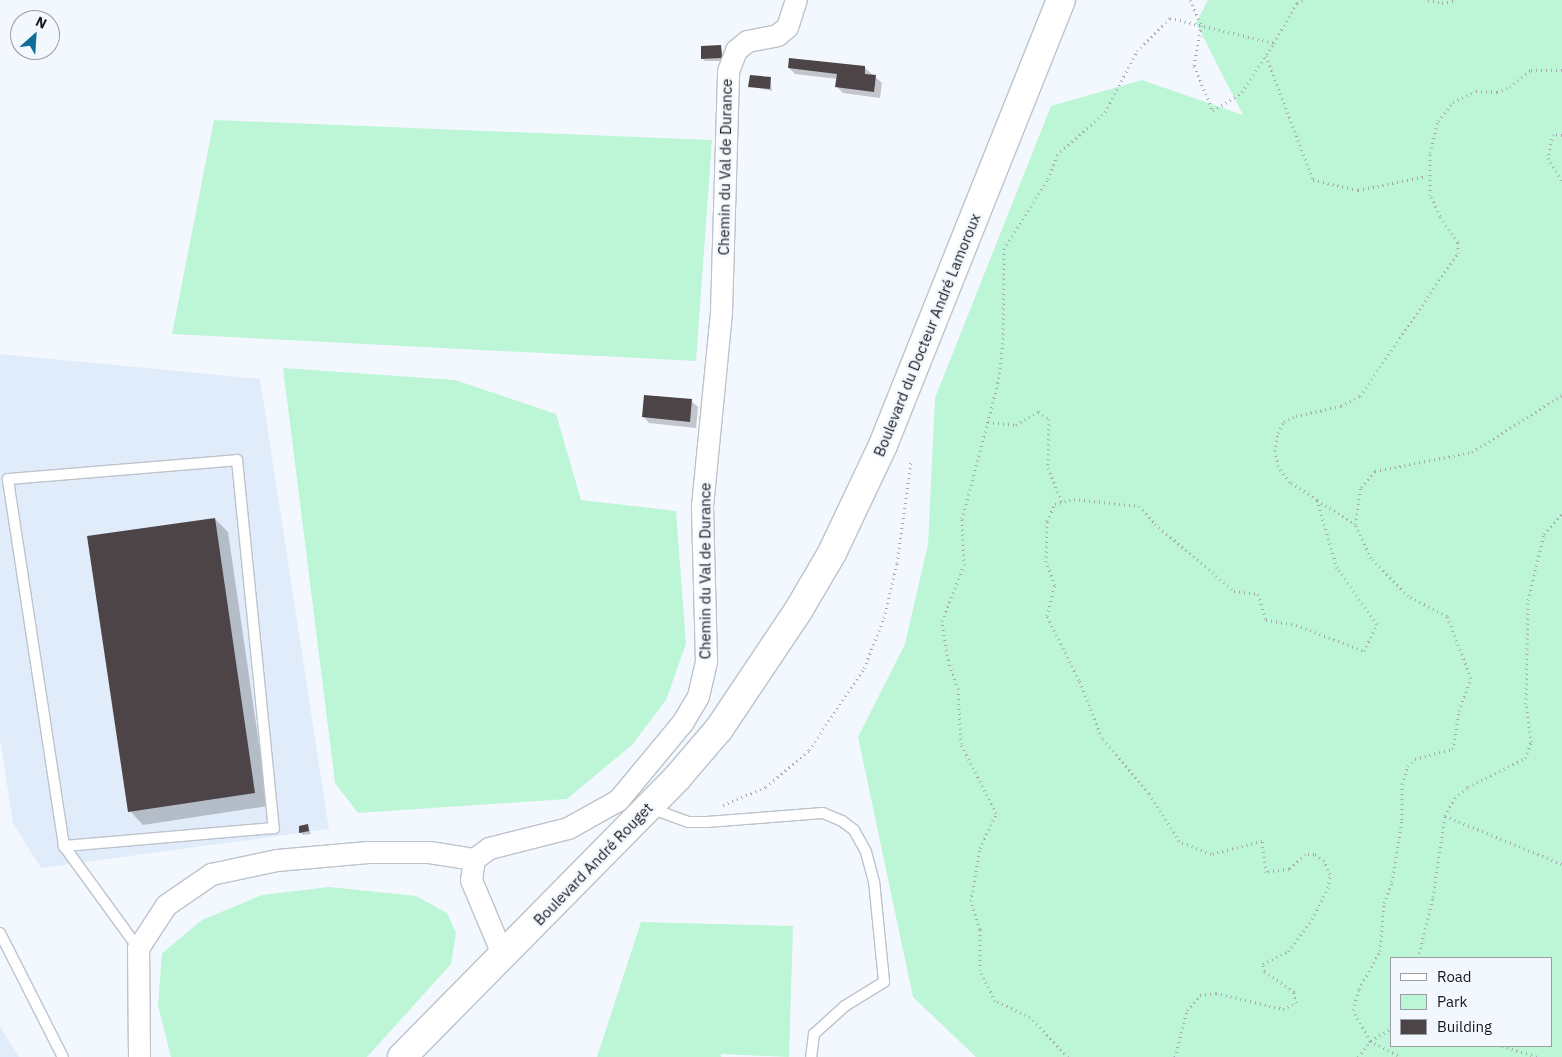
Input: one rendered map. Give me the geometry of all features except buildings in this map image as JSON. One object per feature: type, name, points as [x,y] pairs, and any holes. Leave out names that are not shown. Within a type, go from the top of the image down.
[{"type":"main road","name":"Boulevard du Docteur André Lamoroux","points":[[769,658],[832,553],[884,445],[1061,0]]},
{"type":"main road","name":"Boulevard André Rouget","points":[[402,1057],[649,808],[719,729],[769,658]]},
{"type":"street","name":"Chemin du Val de Durance","points":[[474,859],[489,848],[568,828],[618,800],[682,723],[698,696],[706,661],[702,506],[721,311],[728,71],[736,50],[747,41],[777,35],[786,28],[796,0]]},
{"type":"street","points":[[139,1057],[138,948],[166,905],[211,874],[277,860],[368,852],[429,852],[474,859],[471,880],[503,956]]},
{"type":"lane","points":[[64,846],[274,828],[237,460],[8,478],[64,846],[138,948]]},
{"type":"lane","points":[[649,808],[688,822],[823,814],[842,821],[854,830],[866,852],[874,880],[884,982],[845,1006],[814,1034],[811,1057]]},
{"type":"lane","points":[[0,933],[63,1057]]},
{"type":"path","points":[[1190,0],[1201,26],[1194,66],[1213,112],[1242,92],[1297,3],[1303,0]]},
{"type":"path","points":[[1428,0],[1442,3],[1456,0]]},
{"type":"path","points":[[1068,1057],[1030,1017],[995,1001],[980,970],[980,929],[971,902],[980,848],[996,812],[960,744],[958,688],[948,660],[942,621],[964,565],[962,519],[998,383],[1003,344],[1004,249],[1048,179],[1057,155],[1105,112],[1137,51],[1170,18],[1274,43]]},
{"type":"path","points":[[1266,56],[1313,180],[1358,190],[1428,176]]},
{"type":"path","points":[[1400,1057],[1370,1041],[1353,1010],[1359,989],[1380,951],[1384,903],[1392,882],[1402,820],[1402,784],[1408,766],[1415,759],[1453,749],[1459,711],[1471,678],[1446,616],[1408,596],[1371,558],[1355,524],[1290,482],[1278,466],[1275,451],[1278,434],[1284,422],[1296,416],[1341,406],[1360,396],[1458,253],[1458,242],[1440,216],[1430,195],[1428,176],[1438,121],[1452,102],[1476,91],[1497,92],[1510,86],[1531,70],[1562,70]]},
{"type":"path","points":[[1562,135],[1553,134],[1548,158],[1562,180]]},
{"type":"path","points":[[1355,524],[1361,487],[1375,471],[1472,452],[1562,395]]},
{"type":"path","points":[[988,422],[1016,425],[1039,411],[1049,419],[1048,468],[1062,502]]},
{"type":"path","points":[[688,822],[766,786],[809,750],[864,668],[884,618],[897,563],[911,462]]},
{"type":"path","points":[[1175,1057],[1187,1010],[1200,996],[1216,993],[1284,1009],[1296,1003],[1294,992],[1264,971],[1263,964],[1288,950],[1312,919],[1328,888],[1330,874],[1324,861],[1314,854],[1305,854],[1289,868],[1266,872],[1262,840],[1211,854],[1179,841],[1149,793],[1102,738],[1079,680],[1047,616],[1055,585],[1046,562],[1047,521],[1055,504],[1074,499],[1140,506],[1155,524],[1234,591],[1258,594],[1266,620],[1296,625],[1364,651],[1377,624],[1337,568],[1317,500]]},
{"type":"path","points":[[1418,957],[1433,897],[1445,816],[1455,798],[1468,787],[1525,758],[1531,742],[1526,704],[1528,600],[1544,534],[1562,513]]},
{"type":"path","points":[[1445,816],[1562,864]]},
{"type":"path","points":[[1358,1057],[1370,1041],[1390,1029]]},
{"type":"path","points":[[1505,1047],[1539,1057]]},
{"type":"shaded area","points":[[0,354],[260,379],[329,829],[41,868],[13,824],[0,739]]},
{"type":"shaded area","points":[[0,1026],[19,1057],[0,1057]]},
{"type":"green space","points":[[1208,0],[1562,0],[1562,1057],[976,1057],[913,997],[858,737],[905,644],[928,544],[935,398],[1051,106],[1142,80],[1243,115],[1196,23]]},
{"type":"green space","points":[[214,120],[712,140],[696,361],[172,334]]},
{"type":"green space","points":[[283,368],[455,380],[556,414],[581,500],[676,511],[686,644],[666,700],[632,745],[567,799],[358,813],[335,783]]},
{"type":"green space","points":[[329,887],[416,896],[447,913],[456,933],[451,964],[367,1057],[171,1057],[158,1005],[162,953],[202,920],[262,895]]},
{"type":"green space","points":[[641,922],[793,926],[789,1057],[721,1054],[721,1057],[597,1057]]}]
